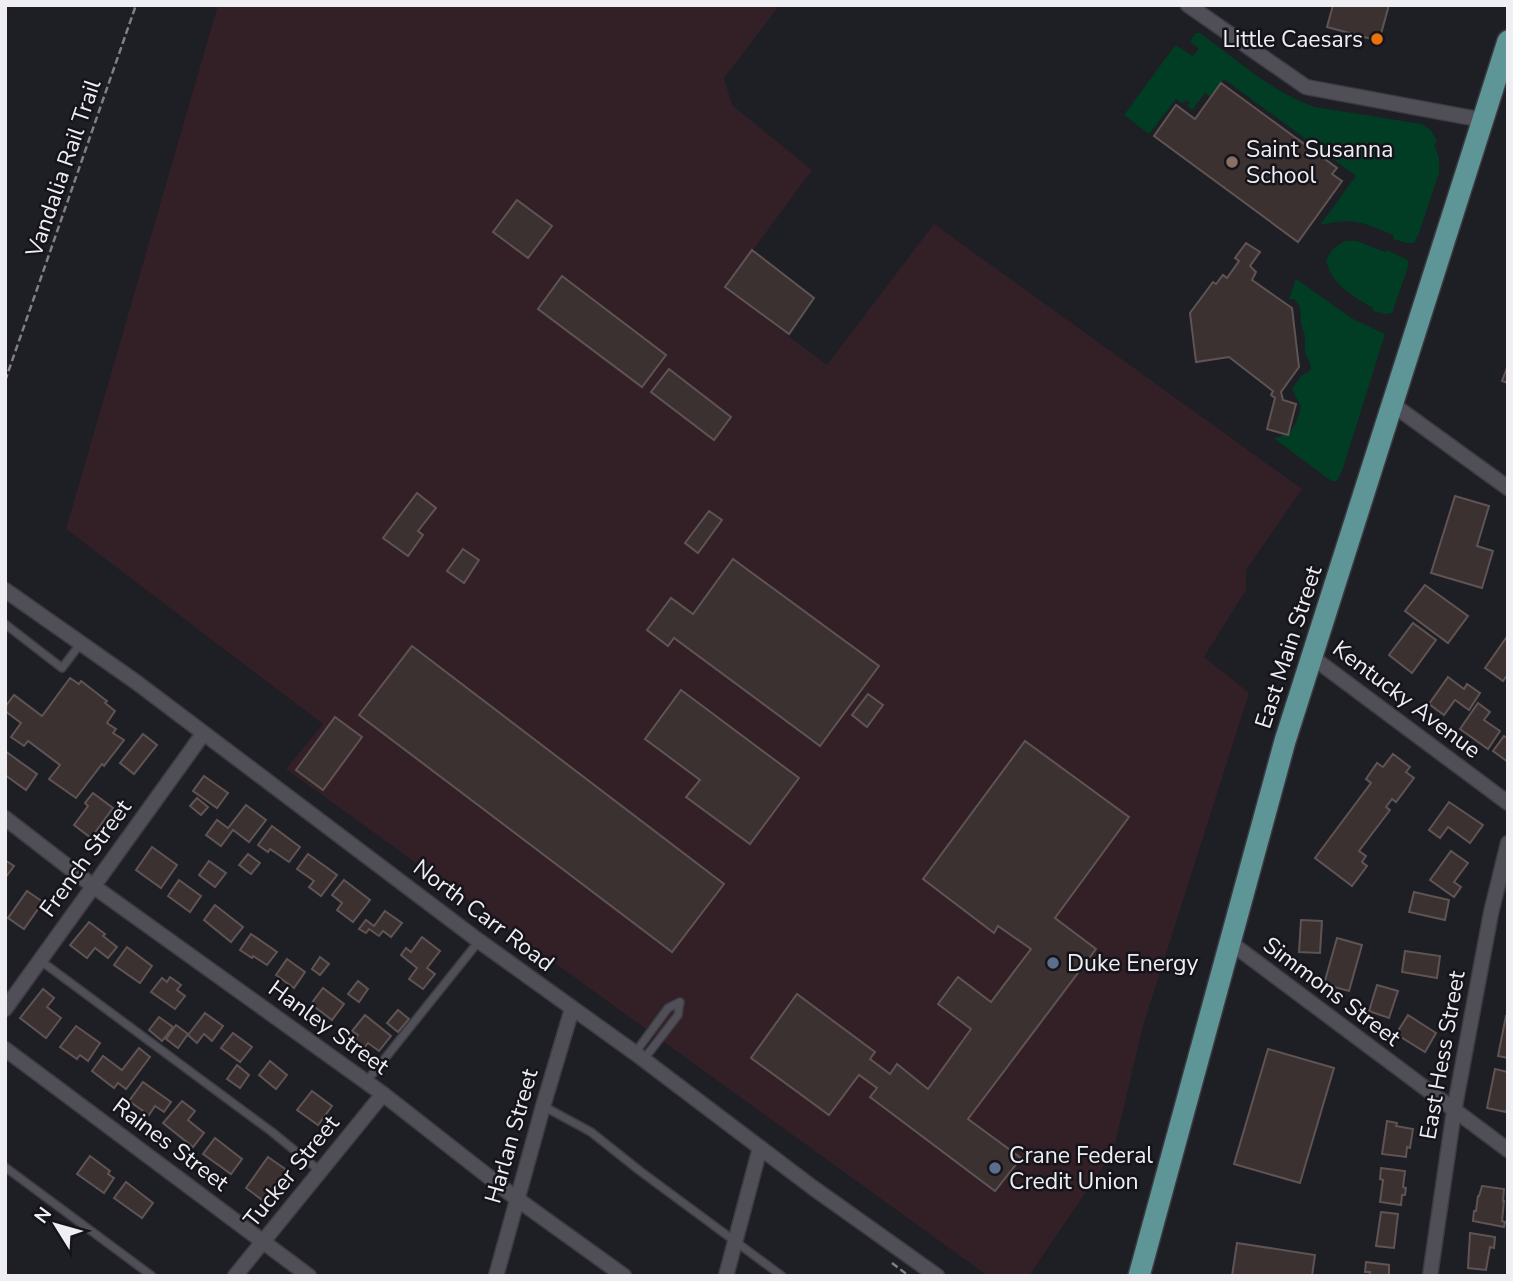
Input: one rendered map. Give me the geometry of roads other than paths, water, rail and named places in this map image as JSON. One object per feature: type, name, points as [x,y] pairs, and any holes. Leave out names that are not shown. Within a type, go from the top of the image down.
[{"type":"main road","name":"East Main Street","points":[[1139,1276],[1285,741],[1508,41]]},
{"type":"street","points":[[1188,5],[1306,87],[1483,120]]},
{"type":"street","points":[[1392,404],[1508,488]]},
{"type":"street","name":"North Carr Road","points":[[6,591],[136,682],[479,941],[937,1276]]},
{"type":"street","name":"Kentucky Avenue","points":[[1312,657],[1508,803]]},
{"type":"street","name":"French Street","points":[[5,1009],[203,734]]},
{"type":"street","name":"Hanley Street","points":[[5,818],[93,886],[383,1094],[517,1199],[624,1276]]},
{"type":"street","name":"East Hess Street","points":[[1430,1276],[1454,1111],[1491,913],[1508,843]]},
{"type":"street","name":"Simmons Street","points":[[1231,943],[1508,1150]]},
{"type":"street","name":"Harlan Street","points":[[496,1276],[572,1009]]},
{"type":"street","name":"Raines Street","points":[[5,1049],[309,1276]]},
{"type":"street","name":"Tucker Street","points":[[235,1276],[383,1094]]},
{"type":"street","points":[[726,1276],[760,1148]]},
{"type":"lane","points":[[5,624],[62,668],[81,643]]},
{"type":"lane","points":[[366,1082],[479,941]]},
{"type":"lane","points":[[40,960],[320,1171]]},
{"type":"lane","points":[[680,1002],[678,1015],[639,1056],[668,1008],[680,1002]]},
{"type":"lane","points":[[543,1106],[591,1132],[782,1276]]},
{"type":"lane","points":[[5,1167],[152,1276]]},
{"type":"place","name":"Little Caesars","points":[[1377,39]]},
{"type":"place","name":"Saint Susanna School","points":[[1232,162]]},
{"type":"place","name":"Duke Energy","points":[[1053,963]]},
{"type":"place","name":"Crane Federal Credit Union","points":[[995,1168]]}]
